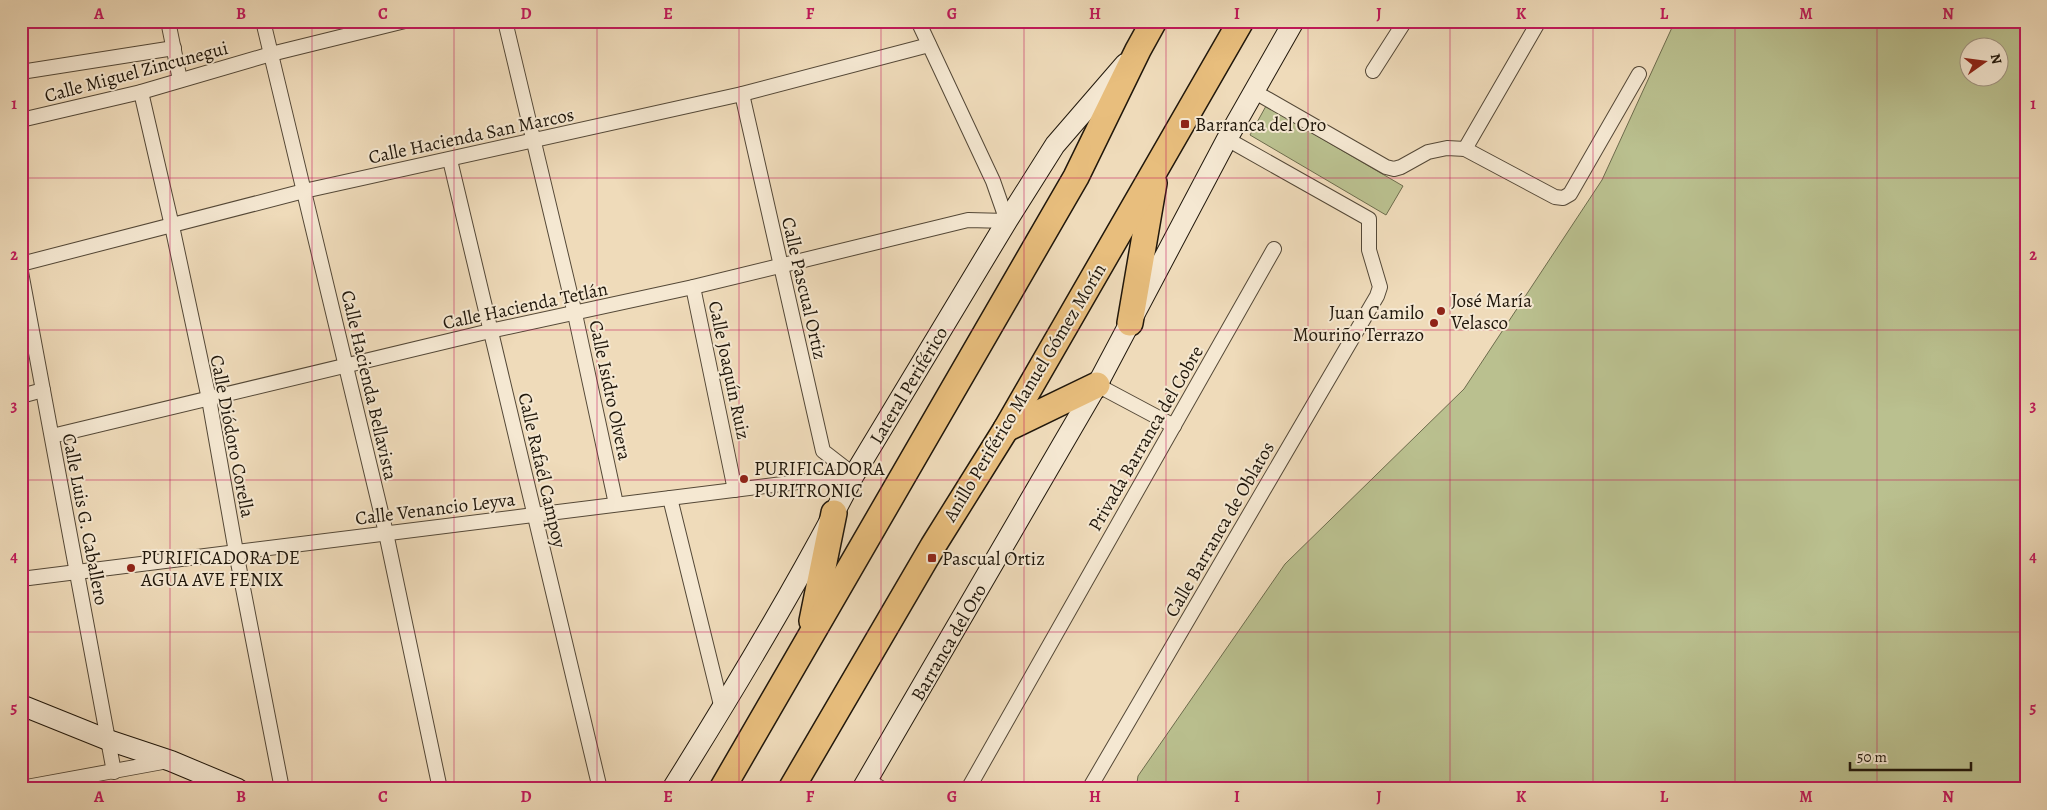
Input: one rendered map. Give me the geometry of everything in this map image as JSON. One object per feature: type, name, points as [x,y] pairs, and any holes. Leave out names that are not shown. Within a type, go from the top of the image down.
[{"type":"highway","points":[[722,789],[1076,177],[1154,21]]},
{"type":"highway","name":"Anillo Periférico Manuel Gómez Morín","points":[[791,789],[932,546],[1006,429],[1241,21]]},
{"type":"highway","points":[[1130,323],[1157,167]]},
{"type":"highway","points":[[1006,429],[1097,385]]},
{"type":"highway","points":[[808,643],[834,513]]},
{"type":"street","points":[[168,21],[180,80]]},
{"type":"street","name":"Calle Hacienda Bellavista","points":[[263,21],[386,533],[440,789]]},
{"type":"street","name":"Calle Miguel Zincunegui","points":[[21,120],[141,92],[271,54],[404,21]]},
{"type":"street","name":"Calle Isidro Olvera","points":[[505,21],[532,141],[575,314],[616,504]]},
{"type":"street","points":[[918,21],[993,181],[1007,221]]},
{"type":"street","name":"Barranca del Oro","points":[[871,786],[1097,385],[1227,138],[1294,21]]},
{"type":"street","points":[[1373,71],[1405,21]]},
{"type":"street","points":[[1465,149],[1539,21]]},
{"type":"street","name":"Calle Hacienda San Marcos","points":[[21,264],[304,191],[742,94],[929,46]]},
{"type":"street","points":[[21,72],[174,48]]},
{"type":"street","name":"Lateral Periférico","points":[[672,789],[722,709],[854,475],[1007,221],[1055,145],[1138,50]]},
{"type":"street","points":[[1255,92],[1386,167],[1394,169],[1401,167],[1428,152],[1447,148],[1465,149],[1555,197],[1563,198],[1570,194],[1639,74]]},
{"type":"street","name":"Calle Diódoro Corella","points":[[141,92],[209,400],[282,789]]},
{"type":"street","name":"Calle Pascual Ortiz","points":[[742,94],[823,451],[854,475]]},
{"type":"street","name":"Calle Barranca de Oblatos","points":[[1089,789],[1372,305],[1380,286],[1369,250],[1369,219],[1227,138]]},
{"type":"street","name":"Calle Rafaél Campoy","points":[[450,160],[600,789]]},
{"type":"street","name":"Calle Hacienda Tetlán","points":[[52,436],[209,400],[490,331],[693,287],[781,264],[968,220],[1007,221]]},
{"type":"street","name":"Privada Barranca del Cobre","points":[[968,789],[1274,249]]},
{"type":"street","name":"Calle Luis G. Caballero","points":[[21,272],[114,772]]},
{"type":"street","name":"Calle Joaquín Ruiz","points":[[693,287],[735,490]]},
{"type":"street","points":[[1097,385],[1174,426]]},
{"type":"street","points":[[21,396],[43,390]]},
{"type":"street","name":"Calle Venancio Leyva","points":[[21,579],[854,475]]},
{"type":"street","points":[[670,498],[722,709]]},
{"type":"street","points":[[21,705],[108,740],[171,761],[233,788]]},
{"type":"street","points":[[21,788],[86,783],[114,772],[171,761]]},
{"type":"green space","points":[[1675,21],[2026,21],[2026,789],[1136,789],[1138,776],[1285,564],[1464,389],[1602,180]]},
{"type":"green space","points":[[1266,106],[1403,186],[1386,215],[1250,135]]},
{"type":"place","name":"Barranca del Oro","points":[[1185,124]]},
{"type":"place","name":"José María Velasco","points":[[1441,311]]},
{"type":"place","name":"Juan Camilo Mouriño Terrazo","points":[[1434,323]]},
{"type":"place","name":"PURIFICADORA PURITRONIC","points":[[744,479]]},
{"type":"place","name":"Pascual Ortiz","points":[[932,558]]},
{"type":"place","name":"PURIFICADORA DE AGUA AVE FENIX","points":[[131,568]]}]
